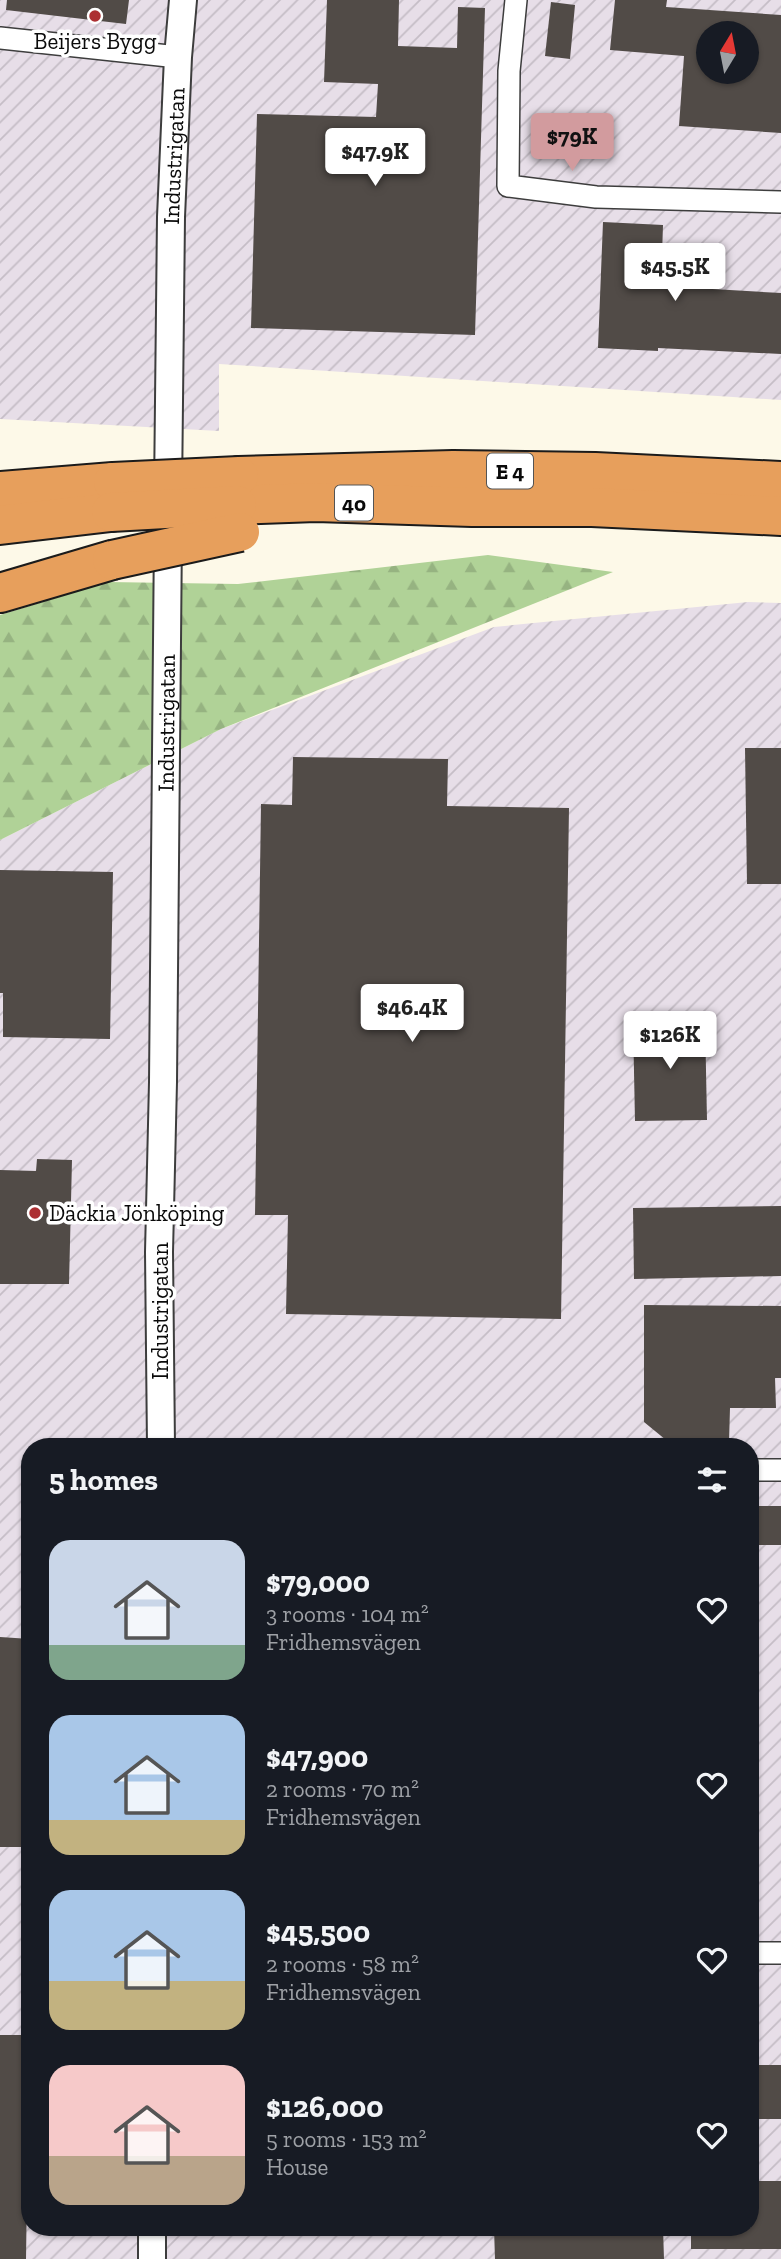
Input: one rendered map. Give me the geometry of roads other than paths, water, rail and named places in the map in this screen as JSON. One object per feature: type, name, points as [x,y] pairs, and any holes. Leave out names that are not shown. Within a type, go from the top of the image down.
[{"type":"highway","name":"E 4","points":[[0,593],[111,560],[239,504],[453,470],[595,472],[781,481]]},
{"type":"highway","points":[[0,491],[112,497]]},
{"type":"highway","name":"40","points":[[0,525],[112,497],[239,504],[316,502],[472,507]]},
{"type":"highway","name":"E 4","points":[[472,507],[592,508],[781,516]]},
{"type":"street","name":"Industrigatan","points":[[161,1438],[159,1252],[171,246],[178,57],[183,0]]},
{"type":"street","points":[[516,0],[509,71],[508,186],[596,197],[781,202]]},
{"type":"street","points":[[0,38],[178,57]]},
{"type":"street","points":[[759,1470],[781,1470]]},
{"type":"street","points":[[759,1953],[781,1953]]},
{"type":"street","points":[[152,2236],[152,2259]]},
{"type":"place","name":"Beijers Bygg","points":[[95,16]]},
{"type":"place","name":"Däckia Jönköping","points":[[35,1213]]}]
